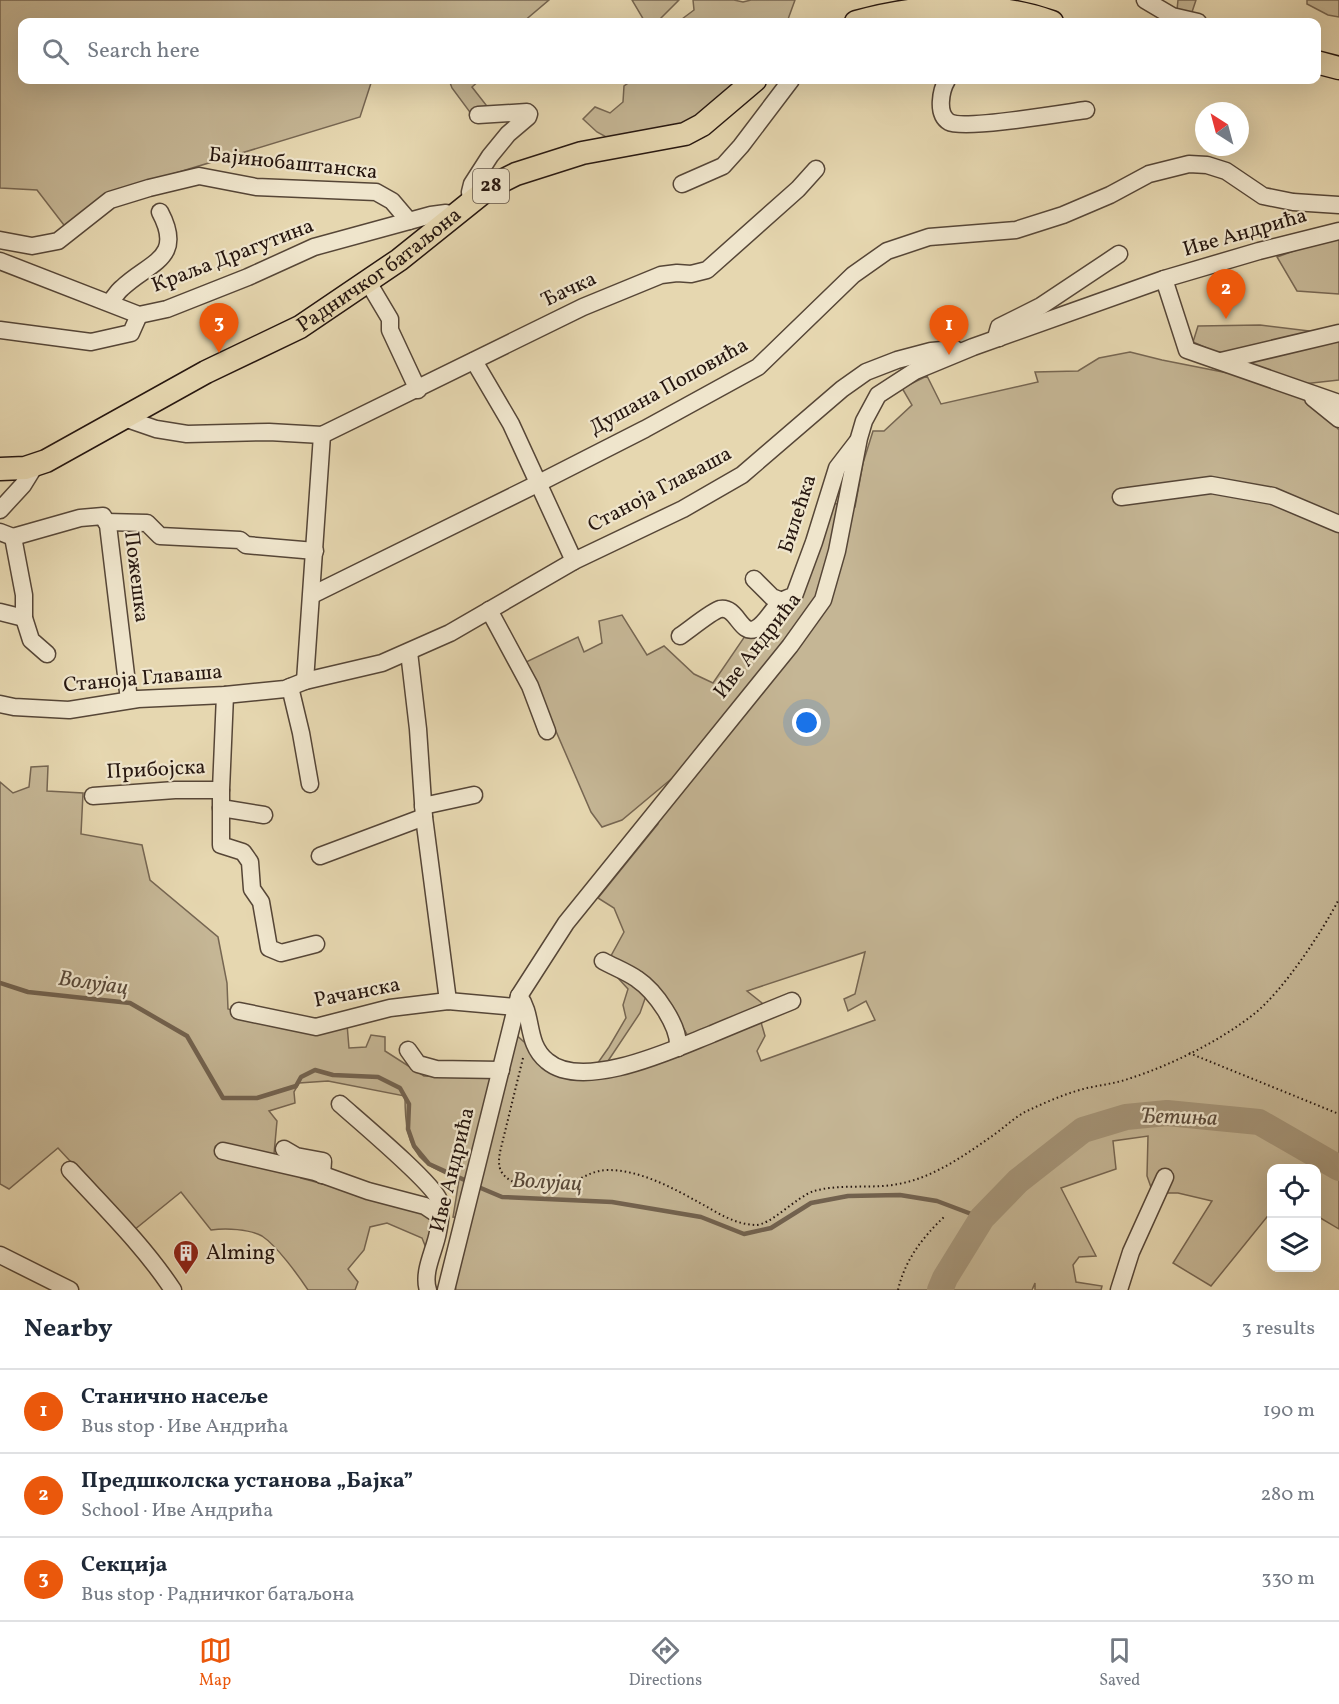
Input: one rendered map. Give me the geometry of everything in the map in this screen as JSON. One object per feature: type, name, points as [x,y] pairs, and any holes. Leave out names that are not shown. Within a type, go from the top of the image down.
[{"type":"main road","points":[[872,18],[888,14],[939,16],[993,6],[1040,18]]},
{"type":"main road","points":[[1321,63],[1339,68]]},
{"type":"main road","name":"Радничког батаљона","points":[[0,469],[25,468],[56,456],[206,372],[300,327],[399,260],[490,187],[516,174],[582,153],[661,139],[693,130],[751,84]]},
{"type":"street","points":[[1145,0],[1172,16],[1181,18]]},
{"type":"street","points":[[682,184],[723,166],[788,84]]},
{"type":"street","points":[[945,84],[941,105],[944,115],[949,122],[962,125],[1086,110]]},
{"type":"street","points":[[471,201],[472,184],[508,134],[529,114],[527,112],[478,115]]},
{"type":"street","name":"Душана Поповића","points":[[312,595],[645,429],[758,367],[853,276],[887,251],[929,237],[1016,230],[1063,215],[1110,195],[1149,174],[1189,164],[1207,165],[1226,171],[1263,196],[1293,202],[1339,205]]},
{"type":"street","name":"Ђачка","points":[[124,418],[156,429],[187,434],[269,432],[322,435],[418,390],[583,307],[649,279],[669,274],[691,274],[707,270],[798,189],[816,170]]},
{"type":"street","name":"Бајинобаштанска","points":[[0,240],[32,246],[58,242],[110,200],[199,176],[256,187],[376,192],[392,201],[409,221]]},
{"type":"street","points":[[110,302],[121,288],[158,262],[167,251],[169,239],[160,212]]},
{"type":"street","name":"Краља Драгутина","points":[[0,261],[139,315],[168,309],[248,277],[314,247],[442,213],[453,217]]},
{"type":"street","name":"Иве Андрића","points":[[446,1287],[517,1002],[566,923],[790,646],[823,600],[837,551],[859,438],[864,421],[878,395],[915,371],[973,347],[1164,279],[1258,251],[1339,231]]},
{"type":"street","points":[[999,338],[997,334],[999,327],[1041,306],[1119,254]]},
{"type":"street","name":"Иве Андрића","points":[[1164,279],[1187,350],[1339,403]]},
{"type":"street","points":[[368,282],[390,319],[390,330],[418,390]]},
{"type":"street","points":[[0,330],[91,342],[131,333],[139,315]]},
{"type":"street","points":[[1220,362],[1339,333]]},
{"type":"street","name":"Станоја Главаша","points":[[0,704],[69,710],[129,700],[225,695],[297,684],[382,663],[450,633],[574,561],[682,508],[742,475],[842,389],[866,372],[897,360],[931,351],[973,347]]},
{"type":"street","points":[[474,361],[511,424],[574,561]]},
{"type":"street","points":[[1303,390],[1339,419]]},
{"type":"street","points":[[310,784],[301,733],[297,684],[312,595],[322,435]]},
{"type":"street","name":"Билећка","points":[[680,636],[719,609],[727,610],[735,615],[744,628],[756,629],[782,601],[794,596],[837,468],[859,438]]},
{"type":"street","points":[[0,510],[23,485],[36,464]]},
{"type":"street","points":[[1121,496],[1211,485],[1273,496],[1339,524]]},
{"type":"street","name":"Пожешка","points":[[47,654],[31,640],[24,618],[24,595],[7,535],[80,518],[103,516],[106,522],[129,700]]},
{"type":"street","points":[[106,522],[147,523],[160,536],[240,540],[246,545],[315,551]]},
{"type":"street","points":[[754,579],[772,597],[782,601]]},
{"type":"street","points":[[489,610],[530,686],[547,731]]},
{"type":"street","points":[[0,612],[24,618]]},
{"type":"street","points":[[409,652],[418,729],[423,811],[448,1001]]},
{"type":"street","points":[[225,695],[221,845],[243,852],[250,862],[252,889],[261,902],[269,948],[281,953],[316,944]]},
{"type":"street","name":"Прибојска","points":[[93,796],[175,790],[221,790]]},
{"type":"street","points":[[320,856],[423,811],[474,795]]},
{"type":"street","points":[[221,808],[264,815]]},
{"type":"street","points":[[603,961],[644,984],[671,1019],[678,1037],[678,1048]]},
{"type":"street","name":"Рачанска","points":[[239,1011],[316,1027],[390,1008],[448,1001],[517,1002]]},
{"type":"street","points":[[517,1002],[526,1006],[531,1039],[547,1062],[577,1072],[622,1067],[678,1048],[792,1001]]},
{"type":"street","points":[[408,1050],[418,1064],[435,1070],[501,1070]]},
{"type":"street","name":"Иве Андрића","points":[[340,1104],[424,1181],[438,1198],[440,1216],[438,1236],[427,1275],[428,1290]]},
{"type":"street","points":[[284,1149],[296,1156],[323,1161],[322,1175]]},
{"type":"street","points":[[223,1151],[322,1175],[368,1191],[425,1206],[440,1216]]},
{"type":"street","points":[[70,1170],[120,1224],[161,1272],[173,1290]]},
{"type":"street","points":[[1119,1290],[1131,1252],[1165,1177]]},
{"type":"street","points":[[0,1255],[70,1290]]},
{"type":"path","points":[[531,1039],[526,1047],[500,1152],[499,1164],[506,1177],[515,1183],[545,1187],[574,1181],[589,1173],[605,1170],[623,1171],[683,1194],[723,1217],[754,1225],[766,1222],[796,1200],[813,1191],[895,1184],[918,1179],[968,1152],[1023,1113],[1040,1105],[1087,1088],[1132,1078],[1190,1053],[1255,1014],[1270,999],[1317,935],[1339,899]]},
{"type":"path","points":[[1190,1053],[1339,1114]]},
{"type":"path","points":[[898,1290],[908,1260],[928,1232],[944,1217]]},
{"type":"shaded area","points":[[0,0],[549,0],[528,18],[18,18],[18,84],[371,84],[360,117],[133,186],[67,229],[37,190],[0,188]]},
{"type":"shaded area","points":[[632,0],[679,0],[661,18],[643,18]]},
{"type":"shaded area","points":[[693,0],[743,2],[795,0],[788,18],[683,18],[694,10]]},
{"type":"shaded area","points":[[1178,0],[1196,0],[1191,15],[1177,10]]},
{"type":"shaded area","points":[[1307,0],[1339,0],[1339,17],[1328,15],[1307,4]]},
{"type":"shaded area","points":[[450,84],[475,84],[472,87],[490,110],[472,115]]},
{"type":"shaded area","points":[[627,84],[739,84],[693,123],[608,138],[597,132],[583,119],[595,107],[610,113],[623,102],[624,86]]},
{"type":"shaded area","points":[[1333,237],[1339,237],[1339,294],[1297,291],[1277,257]]},
{"type":"shaded area","points":[[1260,325],[1326,333],[1220,354],[1193,342],[1198,326]]},
{"type":"shaded area","points":[[1339,337],[1339,380],[1303,384],[1236,361]]},
{"type":"shaded area","points":[[1130,352],[1243,376],[1304,398],[1327,416],[1339,430],[1339,1229],[1321,1218],[1321,1164],[1267,1164],[1267,1217],[1211,1286],[1173,1263],[1212,1201],[1178,1193],[1153,1193],[1147,1176],[1148,1136],[1113,1141],[1116,1169],[1061,1188],[1096,1256],[1079,1257],[1073,1265],[1076,1282],[1102,1286],[1101,1290],[1035,1290],[1035,1283],[1032,1290],[456,1290],[455,1286],[515,1034],[557,1071],[588,1077],[626,1018],[623,1005],[628,989],[606,965],[624,932],[614,908],[598,898],[658,824],[670,780],[622,820],[602,827],[591,812],[526,662],[578,637],[584,652],[602,643],[599,621],[622,615],[647,655],[664,646],[694,674],[713,683],[771,598],[799,595],[832,503],[855,507],[863,463],[873,431],[884,431],[912,405],[902,388],[927,376],[941,404],[1038,382],[1035,372],[1078,371],[1099,358]],"holes":[[[865,952],[855,994],[844,999],[848,1011],[866,1001],[875,1020],[761,1061],[757,1051],[765,1036],[758,1012],[762,1003],[747,991]],[[647,993],[670,1004],[689,1038],[606,1064],[640,1013]]]},
{"type":"shaded area","points":[[48,766],[47,791],[83,793],[81,834],[142,845],[150,880],[218,937],[227,983],[228,1009],[292,1025],[347,1024],[349,1048],[366,1047],[371,1035],[385,1037],[385,1051],[424,1076],[492,1078],[460,1218],[453,1217],[459,1180],[437,1170],[419,1156],[408,1132],[405,1096],[328,1081],[299,1083],[294,1092],[295,1103],[269,1111],[277,1121],[274,1154],[301,1178],[416,1209],[429,1215],[434,1226],[426,1248],[422,1238],[387,1223],[370,1227],[364,1250],[348,1269],[358,1282],[355,1290],[308,1290],[281,1254],[262,1236],[237,1230],[211,1230],[181,1192],[134,1230],[58,1148],[9,1189],[0,1184],[0,782],[13,793],[29,787],[31,767]]},
{"type":"waterway","name":"Волујац","points":[[0,983],[28,992],[130,1003],[187,1036],[223,1098],[257,1098],[296,1086],[301,1077],[315,1070],[333,1075],[378,1077],[400,1088],[409,1104],[408,1129],[414,1146],[429,1164],[469,1182]]},
{"type":"waterway","name":"Ђетиња","points":[[940,1290],[982,1218],[1018,1181],[1083,1130],[1126,1117],[1167,1113],[1259,1122],[1339,1168]]},
{"type":"waterway","name":"Волујац","points":[[476,1186],[502,1197],[612,1202],[701,1217],[744,1234],[771,1228],[811,1203],[848,1196],[900,1195],[937,1201],[982,1218]]},
{"type":"place","name":"Предшколска установа „Бајка”","points":[[1226,319]]},
{"type":"place","name":"Секција","points":[[219,353]]},
{"type":"place","name":"Станично насеље","points":[[949,355]]},
{"type":"place","name":"Alming","points":[[186,1276]]}]
